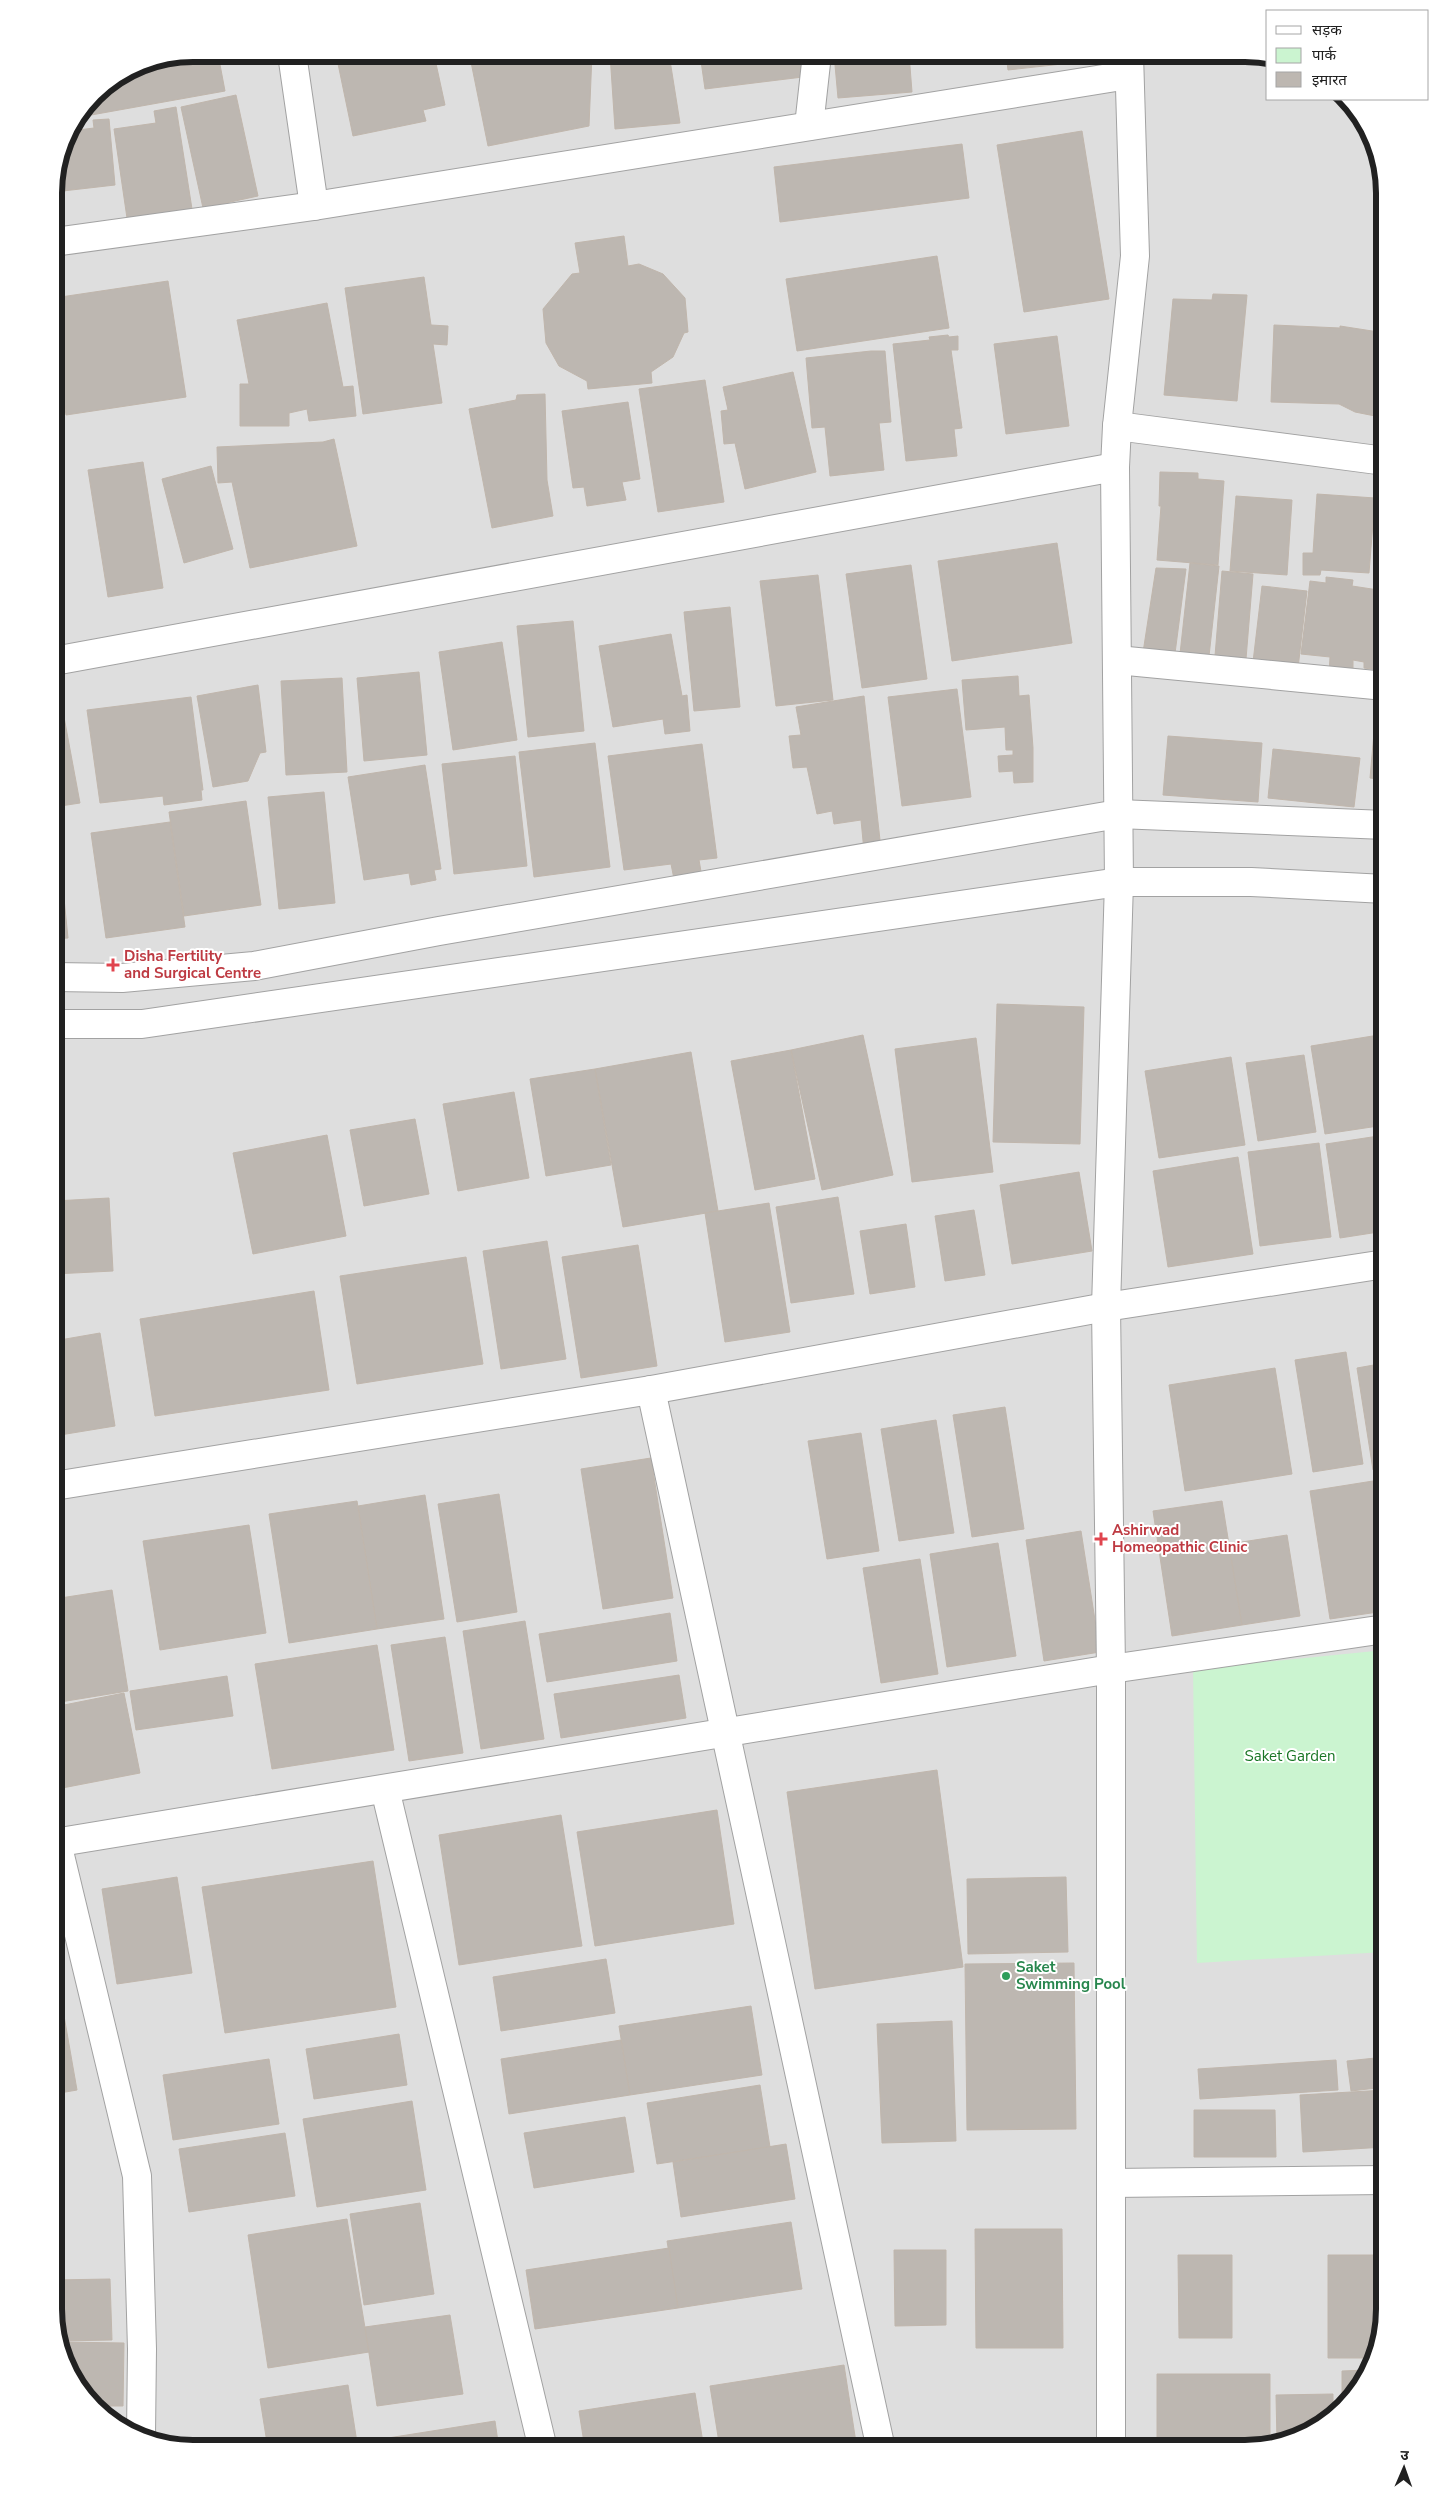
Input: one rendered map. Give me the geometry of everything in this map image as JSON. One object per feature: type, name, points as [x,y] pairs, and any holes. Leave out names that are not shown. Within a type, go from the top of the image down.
[{"type":"street","points":[[293,63],[314,206]]},
{"type":"street","points":[[809,126],[816,63]]},
{"type":"street","points":[[63,241],[314,206],[809,126],[1129,64],[1135,256],[1117,426],[1115,467],[1119,882],[1106,1307],[1111,1669],[1111,2440]]},
{"type":"street","points":[[1117,426],[1376,460]]},
{"type":"street","points":[[63,659],[1115,467]]},
{"type":"street","points":[[1116,660],[1376,685]]},
{"type":"street","points":[[63,976],[122,978],[254,966],[439,931],[1118,814],[1376,825]]},
{"type":"street","points":[[63,1024],[142,1024],[1119,882],[1251,882],[1376,889]]},
{"type":"street","points":[[62,1485],[651,1390],[1106,1307],[1376,1265]]},
{"type":"street","points":[[651,1390],[727,1732],[879,2440]]},
{"type":"street","points":[[62,1842],[1111,1669],[1376,1630]]},
{"type":"street","points":[[385,1789],[541,2440]]},
{"type":"street","points":[[62,1872],[137,2176],[142,2349],[141,2429]]},
{"type":"street","points":[[1111,2183],[1376,2180]]},
{"type":"shaded area","points":[[185,63],[1254,63],[1266,64],[1266,100],[1337,100],[1344,107],[1363,136],[1372,160],[1376,194],[1376,2309],[1372,2343],[1359,2375],[1338,2402],[1303,2427],[1279,2436],[1245,2440],[185,2440],[152,2434],[121,2418],[95,2396],[76,2367],[67,2343],[62,2309],[63,185],[67,160],[76,136],[95,107],[107,95],[128,80],[168,65]]},
{"type":"green space","name":"Saket Garden","points":[[1376,1651],[1376,1953],[1197,1963],[1193,1669]]},
{"type":"building","points":[[220,63],[225,91],[89,115],[107,95],[128,80],[168,65]]},
{"type":"building","points":[[338,63],[436,63],[445,105],[423,110],[426,121],[353,136]]},
{"type":"building","points":[[471,63],[592,63],[589,126],[488,146]]},
{"type":"building","points":[[611,63],[670,63],[680,123],[615,129]]},
{"type":"building","points":[[701,63],[809,63],[811,76],[705,89]]},
{"type":"building","points":[[835,63],[910,63],[912,92],[838,98]]},
{"type":"building","points":[[1007,63],[1071,63],[1008,70]]},
{"type":"building","points":[[236,95],[258,196],[203,208],[181,107]]},
{"type":"building","points":[[176,107],[192,209],[127,218],[114,129],[156,123],[154,111]]},
{"type":"building","points":[[109,119],[115,185],[63,191],[67,160],[76,136],[79,130],[94,128],[93,120]]},
{"type":"building","points":[[1082,131],[1109,299],[1024,312],[997,145]]},
{"type":"building","points":[[962,144],[969,198],[780,222],[774,167]]},
{"type":"building","points":[[624,236],[628,266],[639,264],[663,274],[685,298],[688,332],[684,333],[673,357],[651,372],[652,383],[588,389],[587,381],[559,366],[546,343],[543,309],[572,274],[580,273],[575,243]]},
{"type":"building","points":[[937,256],[949,328],[797,351],[786,279]]},
{"type":"building","points":[[424,277],[431,325],[448,326],[447,345],[433,344],[442,403],[363,414],[345,288]]},
{"type":"building","points":[[168,281],[186,397],[66,415],[63,395],[63,297]]},
{"type":"building","points":[[1213,294],[1247,295],[1237,401],[1164,395],[1173,299],[1212,300]]},
{"type":"building","points":[[327,303],[343,387],[353,386],[356,416],[309,421],[307,409],[289,413],[289,426],[240,426],[240,384],[249,384],[237,320]]},
{"type":"building","points":[[1274,325],[1340,328],[1340,326],[1376,332],[1376,416],[1355,412],[1339,404],[1271,402]]},
{"type":"building","points":[[948,335],[949,337],[958,336],[958,350],[951,350],[962,428],[954,429],[957,456],[906,461],[893,344],[930,340],[929,337]]},
{"type":"building","points":[[1057,336],[1069,426],[1006,434],[994,344]]},
{"type":"building","points":[[885,351],[891,422],[879,423],[884,470],[830,476],[825,427],[812,428],[806,358]]},
{"type":"building","points":[[793,372],[816,472],[745,489],[735,443],[724,444],[721,411],[728,410],[723,387]]},
{"type":"building","points":[[705,380],[724,502],[658,512],[639,389]]},
{"type":"building","points":[[545,394],[547,480],[553,516],[492,528],[469,409],[516,400],[517,395]]},
{"type":"building","points":[[628,402],[640,479],[622,482],[626,500],[587,506],[584,487],[573,488],[562,411]]},
{"type":"building","points":[[334,439],[357,546],[250,568],[232,482],[218,483],[217,447],[323,442]]},
{"type":"building","points":[[143,462],[163,588],[108,597],[88,470]]},
{"type":"building","points":[[211,466],[233,549],[184,563],[162,479]]},
{"type":"building","points":[[1160,472],[1198,473],[1198,479],[1224,481],[1218,565],[1157,560],[1161,506],[1159,506]]},
{"type":"building","points":[[1317,494],[1375,498],[1369,573],[1321,570],[1320,575],[1303,575],[1303,553],[1313,553]]},
{"type":"building","points":[[1236,496],[1292,500],[1287,575],[1230,571]]},
{"type":"building","points":[[1057,543],[1072,643],[952,661],[938,561]]},
{"type":"building","points":[[1190,563],[1219,566],[1208,665],[1179,663]]},
{"type":"building","points":[[911,565],[927,679],[862,688],[846,574]]},
{"type":"building","points":[[1156,568],[1186,569],[1174,661],[1142,659]]},
{"type":"building","points":[[1222,571],[1253,574],[1245,671],[1214,668]]},
{"type":"building","points":[[818,575],[833,700],[776,706],[760,581]]},
{"type":"building","points":[[1326,577],[1353,580],[1352,586],[1376,590],[1376,670],[1364,668],[1364,662],[1353,660],[1353,676],[1329,675],[1330,657],[1301,654],[1310,581],[1326,583]]},
{"type":"building","points":[[1262,586],[1307,591],[1298,668],[1253,662]]},
{"type":"building","points":[[730,607],[740,707],[694,711],[684,612]]},
{"type":"building","points":[[573,621],[584,731],[528,737],[517,626]]},
{"type":"building","points":[[671,634],[682,696],[687,695],[690,731],[665,734],[663,719],[613,727],[599,646]]},
{"type":"building","points":[[502,642],[517,740],[453,750],[439,652]]},
{"type":"building","points":[[419,672],[427,755],[364,761],[357,678]]},
{"type":"building","points":[[1018,676],[1019,696],[1029,695],[1033,748],[1033,782],[1014,783],[1013,771],[999,772],[998,756],[1013,755],[1013,750],[1006,750],[1005,727],[966,730],[962,680]]},
{"type":"building","points":[[342,678],[347,772],[286,775],[281,681]]},
{"type":"building","points":[[258,685],[266,752],[260,753],[248,781],[213,787],[197,696]]},
{"type":"building","points":[[957,689],[971,797],[902,806],[888,697]]},
{"type":"building","points":[[864,696],[881,849],[864,851],[861,820],[834,824],[832,811],[817,814],[807,767],[793,768],[789,736],[801,735],[796,707]]},
{"type":"building","points":[[191,697],[203,790],[201,790],[202,800],[164,805],[163,796],[100,803],[87,710]]},
{"type":"building","points":[[63,710],[80,803],[63,806]]},
{"type":"building","points":[[1374,733],[1376,733],[1376,779],[1370,778]]},
{"type":"building","points":[[1168,736],[1262,743],[1258,802],[1163,795]]},
{"type":"building","points":[[595,743],[610,867],[534,877],[519,752]]},
{"type":"building","points":[[702,744],[717,858],[699,860],[703,883],[676,889],[671,864],[624,870],[608,756]]},
{"type":"building","points":[[1273,749],[1360,758],[1354,807],[1268,798]]},
{"type":"building","points":[[515,756],[527,866],[454,874],[442,764]]},
{"type":"building","points":[[425,765],[441,869],[434,870],[436,880],[411,885],[409,873],[364,880],[348,777]]},
{"type":"building","points":[[324,792],[335,903],[279,909],[268,797]]},
{"type":"building","points":[[246,801],[261,905],[184,916],[169,812]]},
{"type":"building","points":[[170,822],[185,927],[106,938],[91,833]]},
{"type":"building","points":[[63,885],[68,938],[63,938]]},
{"type":"building","points":[[997,1004],[1084,1007],[1080,1144],[993,1142]]},
{"type":"building","points":[[863,1035],[893,1175],[822,1190],[791,1050]]},
{"type":"building","points":[[1376,1035],[1376,1126],[1325,1134],[1311,1046]]},
{"type":"building","points":[[976,1038],[993,1172],[912,1182],[895,1049]]},
{"type":"building","points":[[791,1050],[815,1179],[755,1190],[731,1061]]},
{"type":"building","points":[[691,1052],[718,1211],[623,1227],[595,1069]]},
{"type":"building","points":[[1304,1055],[1316,1132],[1258,1141],[1246,1063]]},
{"type":"building","points":[[1231,1057],[1245,1145],[1159,1158],[1145,1071]]},
{"type":"building","points":[[595,1069],[611,1165],[546,1176],[530,1079]]},
{"type":"building","points":[[514,1092],[529,1178],[458,1191],[443,1104]]},
{"type":"building","points":[[415,1119],[429,1194],[364,1206],[350,1130]]},
{"type":"building","points":[[327,1135],[346,1236],[253,1254],[233,1153]]},
{"type":"building","points":[[1376,1136],[1376,1232],[1340,1238],[1326,1144]]},
{"type":"building","points":[[1319,1143],[1331,1237],[1260,1246],[1248,1152]]},
{"type":"building","points":[[1238,1157],[1253,1254],[1168,1267],[1153,1171]]},
{"type":"building","points":[[1079,1172],[1092,1251],[1012,1264],[1000,1185]]},
{"type":"building","points":[[838,1197],[854,1294],[791,1303],[776,1207]]},
{"type":"building","points":[[109,1198],[113,1271],[62,1274],[63,1201]]},
{"type":"building","points":[[769,1203],[790,1332],[725,1342],[705,1213]]},
{"type":"building","points":[[974,1210],[985,1275],[945,1281],[935,1216]]},
{"type":"building","points":[[906,1224],[915,1287],[870,1294],[860,1231]]},
{"type":"building","points":[[547,1241],[566,1359],[501,1369],[483,1251]]},
{"type":"building","points":[[638,1245],[657,1366],[581,1378],[562,1257]]},
{"type":"building","points":[[466,1257],[483,1364],[357,1384],[340,1276]]},
{"type":"building","points":[[314,1291],[329,1390],[155,1416],[140,1319]]},
{"type":"building","points":[[100,1333],[115,1426],[62,1435],[62,1340]]},
{"type":"building","points":[[1346,1352],[1363,1464],[1313,1472],[1295,1360]]},
{"type":"building","points":[[1376,1365],[1376,1470],[1373,1470],[1357,1368]]},
{"type":"building","points":[[1275,1368],[1292,1474],[1185,1491],[1169,1385]]},
{"type":"building","points":[[1005,1407],[1024,1529],[972,1537],[953,1415]]},
{"type":"building","points":[[936,1420],[954,1533],[899,1541],[881,1429]]},
{"type":"building","points":[[861,1433],[879,1551],[827,1559],[808,1441]]},
{"type":"building","points":[[651,1458],[673,1598],[603,1609],[581,1469]]},
{"type":"building","points":[[1373,1481],[1376,1500],[1376,1612],[1330,1619],[1310,1491]]},
{"type":"building","points":[[499,1494],[517,1612],[457,1622],[438,1504]]},
{"type":"building","points":[[425,1495],[444,1619],[377,1629],[358,1506]]},
{"type":"building","points":[[357,1501],[377,1629],[289,1643],[269,1514]]},
{"type":"building","points":[[1222,1501],[1242,1625],[1172,1636],[1153,1511]]},
{"type":"building","points":[[249,1525],[266,1633],[160,1650],[143,1541]]},
{"type":"building","points":[[1081,1531],[1100,1652],[1044,1661],[1026,1540]]},
{"type":"building","points":[[1287,1535],[1300,1616],[1242,1625],[1229,1544]]},
{"type":"building","points":[[998,1543],[1016,1656],[947,1667],[930,1554]]},
{"type":"building","points":[[920,1559],[938,1674],[881,1683],[863,1568]]},
{"type":"building","points":[[112,1590],[128,1691],[62,1702],[62,1598]]},
{"type":"building","points":[[670,1613],[677,1661],[547,1682],[539,1634]]},
{"type":"building","points":[[525,1621],[544,1739],[481,1749],[463,1631]]},
{"type":"building","points":[[445,1637],[463,1753],[409,1761],[391,1645]]},
{"type":"building","points":[[377,1645],[394,1750],[272,1769],[255,1664]]},
{"type":"building","points":[[679,1675],[686,1718],[561,1738],[554,1694]]},
{"type":"building","points":[[227,1676],[233,1716],[136,1730],[130,1691]]},
{"type":"building","points":[[124,1693],[140,1773],[62,1788],[62,1705]]},
{"type":"building","points":[[937,1770],[963,1967],[815,1989],[787,1792]]},
{"type":"building","points":[[717,1810],[734,1924],[595,1946],[577,1832]]},
{"type":"building","points":[[561,1815],[582,1946],[459,1965],[439,1835]]},
{"type":"building","points":[[373,1861],[396,2007],[225,2033],[202,1887]]},
{"type":"building","points":[[177,1877],[192,1973],[117,1984],[102,1889]]},
{"type":"building","points":[[1066,1877],[1068,1952],[968,1954],[967,1879]]},
{"type":"building","points":[[606,1959],[615,2013],[501,2031],[493,1977]]},
{"type":"building","points":[[1074,1963],[1076,2129],[967,2130],[965,1964]]},
{"type":"building","points":[[751,2006],[762,2075],[630,2095],[619,2026]]},
{"type":"building","points":[[62,2010],[77,2090],[62,2093]]},
{"type":"building","points":[[952,2021],[956,2141],[882,2143],[877,2024]]},
{"type":"building","points":[[399,2034],[407,2085],[314,2099],[306,2049]]},
{"type":"building","points":[[621,2040],[630,2095],[509,2114],[501,2059]]},
{"type":"building","points":[[1376,2058],[1376,2088],[1351,2091],[1347,2061]]},
{"type":"building","points":[[269,2059],[279,2124],[173,2140],[163,2075]]},
{"type":"building","points":[[1336,2060],[1338,2090],[1200,2099],[1198,2069]]},
{"type":"building","points":[[760,2085],[770,2147],[657,2164],[647,2103]]},
{"type":"building","points":[[1376,2091],[1376,2148],[1303,2152],[1300,2095]]},
{"type":"building","points":[[412,2101],[426,2190],[317,2207],[303,2119]]},
{"type":"building","points":[[1194,2110],[1275,2110],[1276,2157],[1194,2157]]},
{"type":"building","points":[[625,2117],[634,2172],[534,2188],[524,2133]]},
{"type":"building","points":[[285,2133],[295,2196],[189,2212],[179,2149]]},
{"type":"building","points":[[786,2144],[795,2199],[681,2217],[673,2162]]},
{"type":"building","points":[[420,2203],[434,2294],[364,2305],[350,2214]]},
{"type":"building","points":[[347,2219],[369,2352],[268,2368],[248,2235]]},
{"type":"building","points":[[791,2222],[802,2289],[678,2308],[667,2241]]},
{"type":"building","points":[[975,2229],[1062,2229],[1063,2348],[976,2348]]},
{"type":"building","points":[[669,2248],[678,2308],[535,2329],[526,2270]]},
{"type":"building","points":[[894,2250],[946,2250],[946,2325],[895,2326]]},
{"type":"building","points":[[1178,2255],[1232,2255],[1232,2338],[1179,2338]]},
{"type":"building","points":[[1328,2255],[1376,2255],[1375,2326],[1372,2343],[1366,2358],[1328,2358]]},
{"type":"building","points":[[110,2279],[112,2340],[67,2341],[62,2309],[62,2280]]},
{"type":"building","points":[[450,2315],[463,2394],[377,2406],[365,2327]]},
{"type":"building","points":[[67,2342],[124,2343],[123,2406],[105,2406],[95,2396],[76,2367]]},
{"type":"building","points":[[844,2365],[856,2440],[719,2440],[710,2386]]},
{"type":"building","points":[[1361,2370],[1342,2397],[1342,2371]]},
{"type":"building","points":[[1157,2374],[1270,2374],[1270,2438],[1245,2440],[1157,2440]]},
{"type":"building","points":[[348,2385],[357,2440],[267,2440],[260,2399]]},
{"type":"building","points":[[695,2393],[703,2440],[584,2440],[579,2411]]},
{"type":"building","points":[[1333,2394],[1333,2406],[1303,2427],[1277,2436],[1276,2395]]},
{"type":"building","points":[[495,2421],[498,2440],[388,2440],[388,2438]]},
{"type":"place","name":"Disha Fertility and Surgical Centre","points":[[113,965]]},
{"type":"place","name":"Ashirwad Homeopathic Clinic","points":[[1101,1539]]},
{"type":"place","name":"Saket Swimming Pool","points":[[1006,1976]]}]
